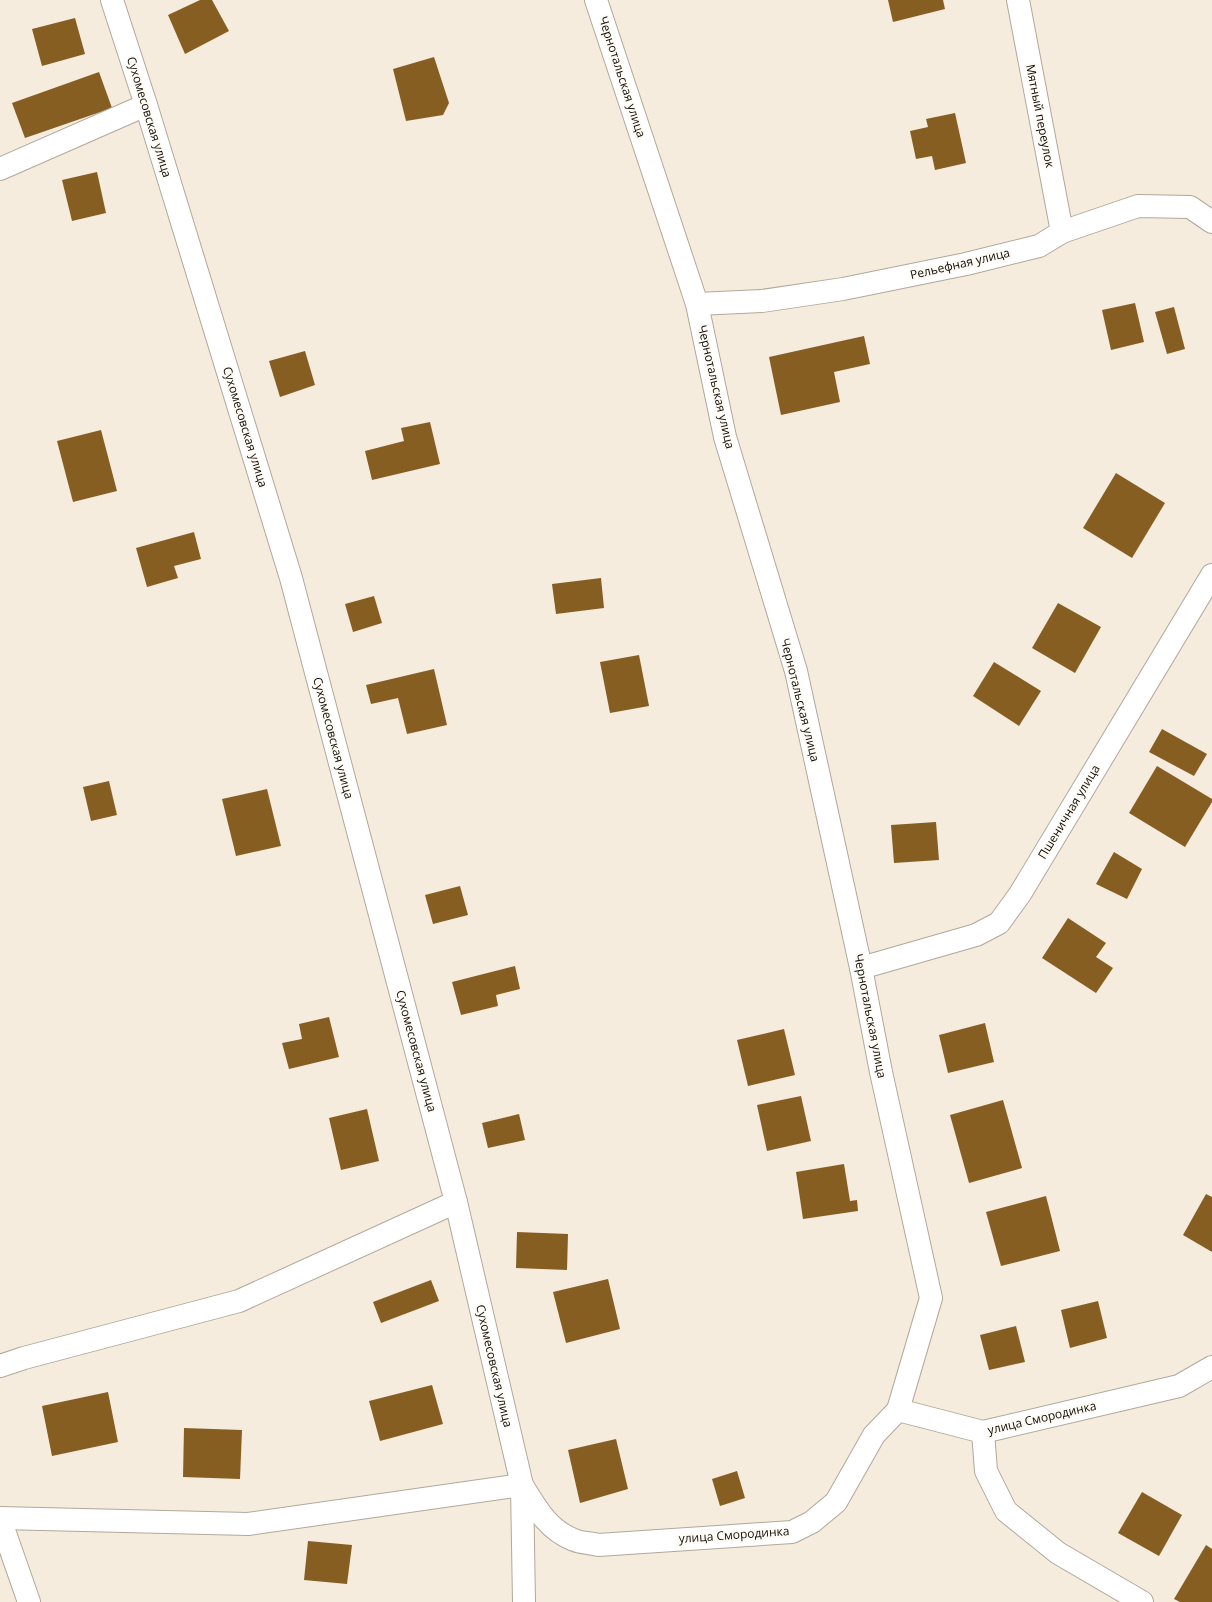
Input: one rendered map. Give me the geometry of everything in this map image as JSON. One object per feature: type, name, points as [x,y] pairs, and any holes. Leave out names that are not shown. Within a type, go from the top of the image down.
[{"type":"street","name":"Сухомесовская улица","points":[[112,0],[146,105],[291,578],[456,1202],[522,1485]]},
{"type":"street","name":"Чернотальская улица","points":[[596,0],[697,304],[726,437],[796,671],[861,968],[881,1072],[931,1298],[898,1410]]},
{"type":"street","name":"Мятный переулок","points":[[1018,0],[1062,232]]},
{"type":"street","points":[[0,169],[146,105]]},
{"type":"street","name":"Рельефная улица","points":[[697,304],[762,301],[851,287],[966,264],[1039,246],[1062,232],[1138,206],[1190,207],[1212,222]]},
{"type":"street","name":"Пшеничная улица","points":[[861,968],[976,935],[999,923],[1020,894],[1212,575]]},
{"type":"street","points":[[0,1366],[32,1356],[239,1301],[456,1202]]},
{"type":"street","name":"улица Смородинка","points":[[522,1485],[540,1515],[557,1531],[575,1541],[598,1545],[792,1532],[812,1522],[836,1502],[874,1434],[898,1410],[982,1432],[1179,1386],[1212,1367]]},
{"type":"street","points":[[982,1432],[986,1471],[1006,1511],[1058,1553],[1142,1602]]},
{"type":"street","points":[[29,1602],[0,1519],[248,1524],[522,1485],[524,1602]]},
{"type":"building","points":[[200,0],[212,0],[229,31],[185,54],[168,15]]},
{"type":"building","points":[[888,0],[943,0],[945,9],[893,22]]},
{"type":"building","points":[[75,18],[85,54],[42,66],[32,29]]},
{"type":"building","points":[[434,57],[449,103],[443,115],[406,121],[393,69]]},
{"type":"building","points":[[99,72],[112,108],[25,138],[12,103]]},
{"type":"building","points":[[955,113],[966,163],[935,170],[932,156],[916,159],[910,131],[928,127],[926,119]]},
{"type":"building","points":[[97,172],[106,213],[72,221],[62,180]]},
{"type":"building","points":[[1135,303],[1144,342],[1111,350],[1102,310]]},
{"type":"building","points":[[1174,307],[1185,349],[1167,354],[1155,312]]},
{"type":"building","points":[[864,336],[870,364],[834,372],[840,402],[781,415],[769,357]]},
{"type":"building","points":[[305,351],[315,385],[280,397],[269,361]]},
{"type":"building","points":[[430,422],[440,464],[372,480],[365,451],[404,441],[401,428]]},
{"type":"building","points":[[101,430],[117,491],[73,502],[57,441]]},
{"type":"building","points":[[1116,473],[1165,503],[1132,558],[1083,528]]},
{"type":"building","points":[[194,532],[201,559],[174,566],[178,578],[147,587],[136,548]]},
{"type":"building","points":[[601,578],[604,608],[556,614],[552,584]]},
{"type":"building","points":[[374,596],[382,623],[353,632],[345,604]]},
{"type":"building","points":[[1058,603],[1101,627],[1075,673],[1032,648]]},
{"type":"building","points":[[639,655],[649,706],[610,713],[600,662]]},
{"type":"building","points":[[994,662],[1041,691],[1019,726],[973,696]]},
{"type":"building","points":[[434,669],[447,725],[407,734],[398,698],[371,704],[366,685]]},
{"type":"building","points":[[1162,729],[1207,754],[1194,776],[1149,752]]},
{"type":"building","points":[[1157,766],[1212,799],[1212,802],[1185,847],[1129,813]]},
{"type":"building","points":[[109,781],[117,815],[91,821],[83,787]]},
{"type":"building","points":[[267,789],[281,846],[236,856],[222,799]]},
{"type":"building","points":[[936,822],[939,860],[894,863],[891,825]]},
{"type":"building","points":[[1114,852],[1142,869],[1127,899],[1096,884]]},
{"type":"building","points":[[460,886],[468,915],[433,924],[425,895]]},
{"type":"building","points":[[1068,918],[1106,943],[1096,957],[1113,968],[1096,993],[1042,958]]},
{"type":"building","points":[[515,966],[520,989],[496,995],[498,1006],[461,1015],[452,982]]},
{"type":"building","points":[[329,1017],[339,1057],[289,1069],[282,1043],[302,1039],[299,1024]]},
{"type":"building","points":[[985,1023],[994,1062],[948,1073],[939,1035]]},
{"type":"building","points":[[784,1029],[795,1075],[748,1086],[737,1040]]},
{"type":"building","points":[[801,1096],[811,1141],[767,1151],[757,1105]]},
{"type":"building","points":[[1003,1100],[1022,1168],[969,1183],[950,1115]]},
{"type":"building","points":[[367,1109],[379,1161],[341,1170],[329,1118]]},
{"type":"building","points":[[519,1114],[525,1140],[488,1148],[482,1123]]},
{"type":"building","points":[[844,1164],[850,1201],[857,1200],[858,1211],[803,1219],[796,1172]]},
{"type":"building","points":[[1206,1194],[1212,1197],[1212,1252],[1183,1235]]},
{"type":"building","points":[[1046,1196],[1060,1251],[1001,1266],[986,1212]]},
{"type":"building","points":[[517,1232],[568,1234],[567,1270],[516,1268]]},
{"type":"building","points":[[608,1279],[620,1329],[566,1343],[553,1292]]},
{"type":"building","points":[[431,1280],[439,1301],[381,1323],[373,1302]]},
{"type":"building","points":[[1098,1301],[1107,1338],[1070,1348],[1061,1310]]},
{"type":"building","points":[[1016,1326],[1025,1362],[989,1370],[980,1335]]},
{"type":"building","points":[[432,1385],[443,1424],[380,1441],[369,1401]]},
{"type":"building","points":[[108,1392],[118,1442],[52,1456],[42,1406]]},
{"type":"building","points":[[184,1428],[242,1430],[240,1479],[183,1477]]},
{"type":"building","points":[[616,1439],[628,1489],[580,1503],[568,1450]]},
{"type":"building","points":[[737,1471],[745,1498],[720,1506],[712,1479]]},
{"type":"building","points":[[1142,1492],[1182,1515],[1159,1556],[1118,1533]]},
{"type":"building","points":[[308,1541],[352,1545],[347,1584],[304,1580]]},
{"type":"building","points":[[1206,1545],[1212,1549],[1212,1602],[1180,1602],[1174,1599]]}]
